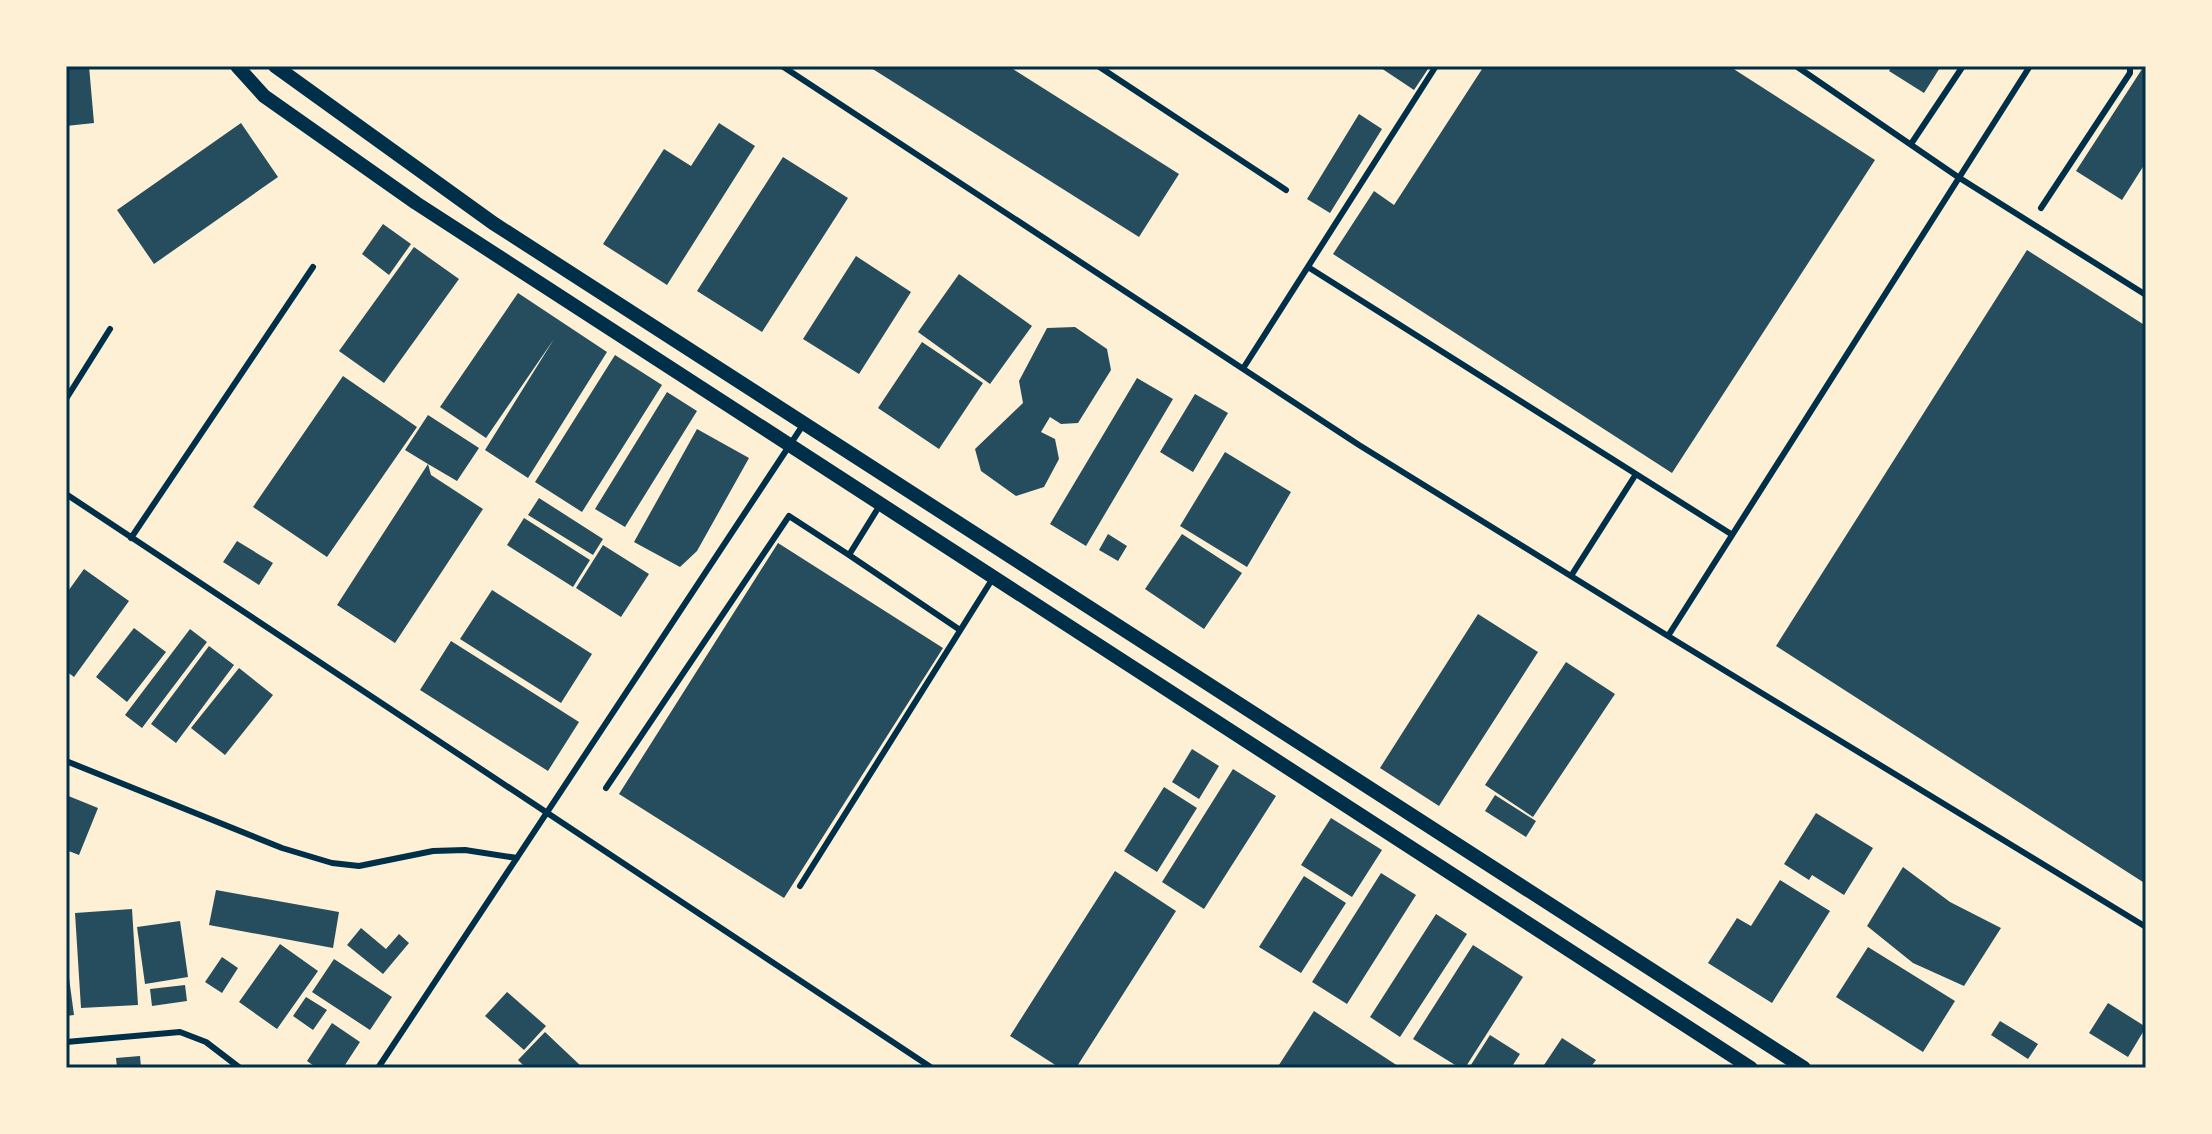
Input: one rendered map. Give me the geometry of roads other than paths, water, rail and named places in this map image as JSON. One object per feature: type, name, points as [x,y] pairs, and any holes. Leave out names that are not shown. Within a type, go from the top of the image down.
[{"type":"street","points":[[237,66],[264,96],[318,137],[880,505],[1751,1068]]},
{"type":"street","points":[[275,66],[493,223],[1804,1068]]},
{"type":"lane","points":[[782,66],[1359,445],[2146,927]]},
{"type":"lane","points":[[1098,66],[1286,190]]},
{"type":"lane","points":[[1244,367],[1436,66]]},
{"type":"lane","points":[[1796,66],[1958,177],[2146,295]]},
{"type":"lane","points":[[1911,144],[1963,66]]},
{"type":"lane","points":[[1668,636],[2030,66]]},
{"type":"lane","points":[[2041,208],[2130,73],[2130,66]]},
{"type":"lane","points":[[131,538],[313,267]]},
{"type":"lane","points":[[1308,267],[1731,534]]},
{"type":"lane","points":[[66,399],[110,329]]},
{"type":"lane","points":[[378,1068],[805,422]]},
{"type":"lane","points":[[1571,576],[1636,474]]},
{"type":"lane","points":[[66,494],[932,1068]]},
{"type":"lane","points":[[849,555],[880,505]]},
{"type":"lane","points":[[606,788],[789,516],[960,630]]},
{"type":"lane","points":[[800,886],[993,578]]},
{"type":"lane","points":[[66,761],[282,848],[332,863],[359,866],[433,851],[465,850],[517,858]]},
{"type":"lane","points":[[66,1042],[180,1032],[206,1042],[240,1068]]}]
